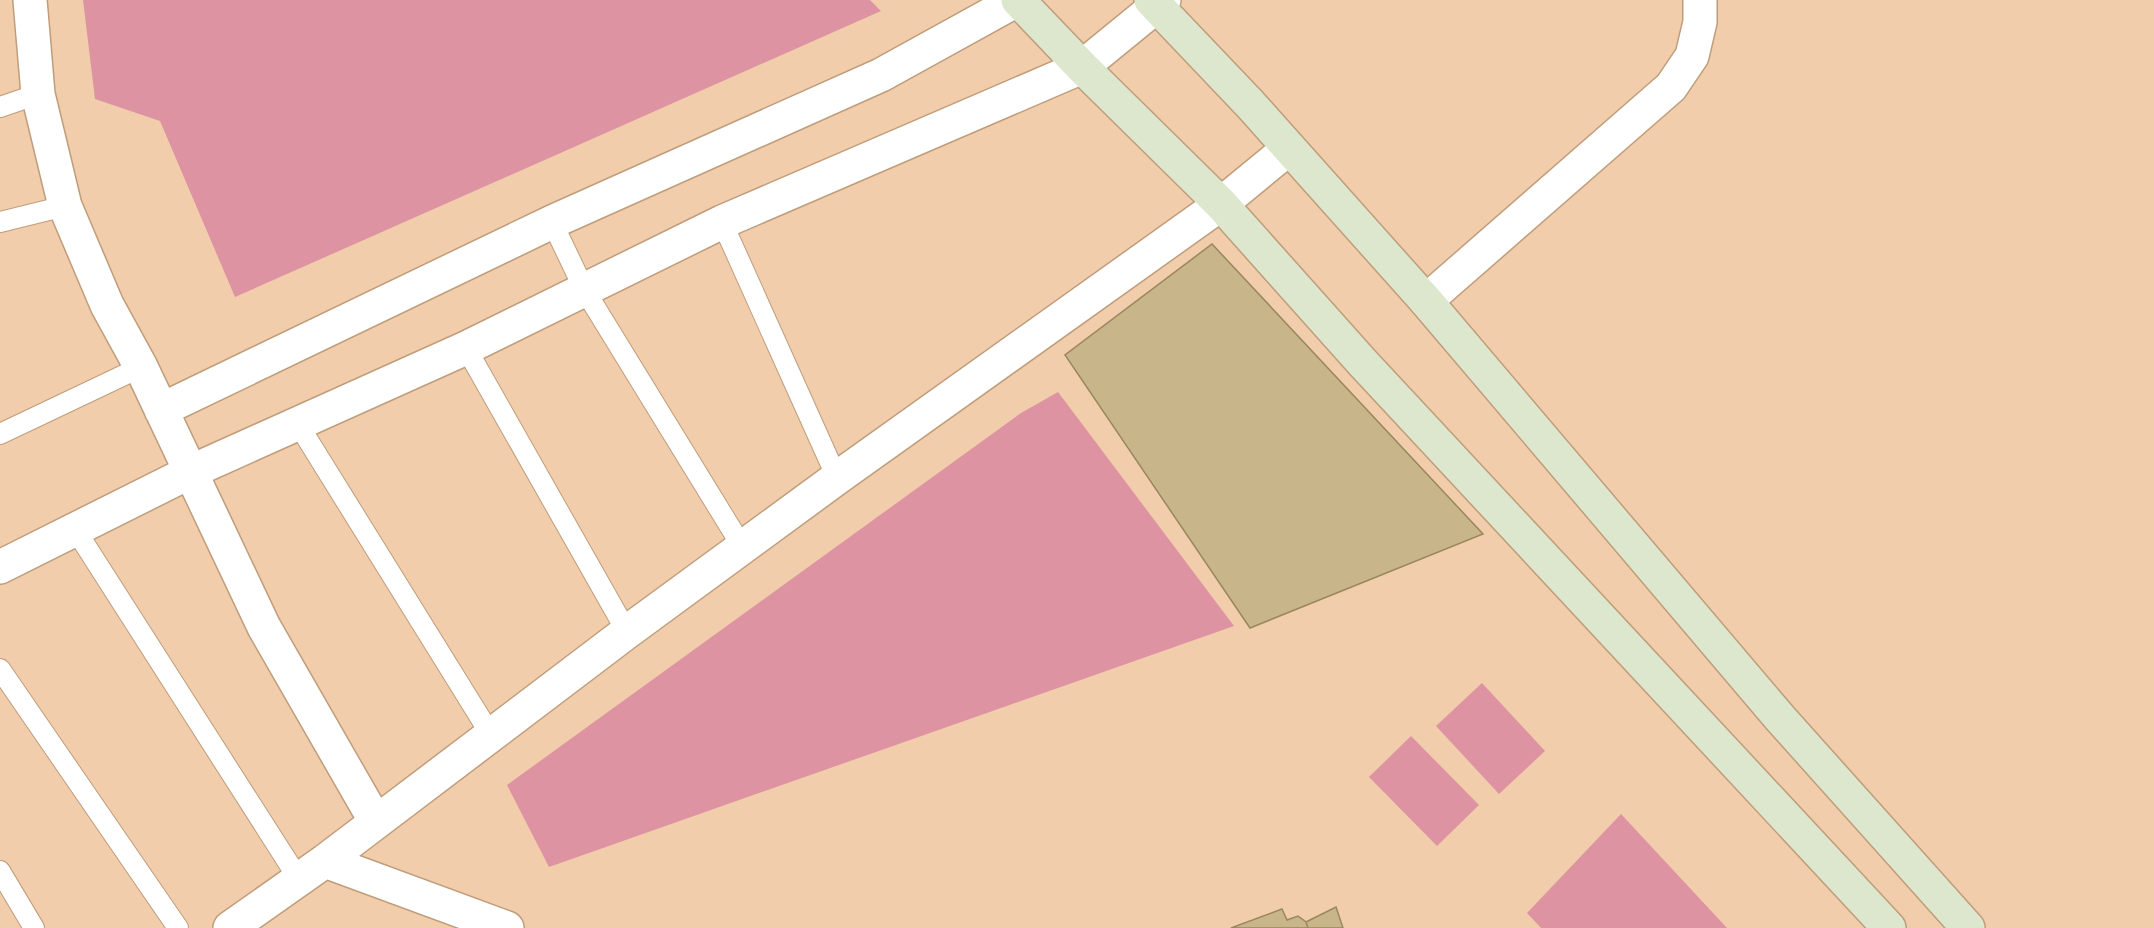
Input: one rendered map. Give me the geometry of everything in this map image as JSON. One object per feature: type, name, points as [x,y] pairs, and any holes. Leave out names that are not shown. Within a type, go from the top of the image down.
[{"type":"street","points":[[30,0],[38,94],[65,206],[106,305],[141,367],[264,627],[376,822]]},
{"type":"street","points":[[161,410],[552,222],[881,75],[1018,0],[1082,67],[1221,204],[1370,370],[1889,928]]},
{"type":"street","points":[[1426,301],[1671,87],[1692,56],[1700,22],[1700,0]]},
{"type":"street","points":[[2,560],[75,529],[190,472],[466,348],[722,222],[1082,67],[1158,2],[1426,301],[1780,718],[1968,928]]},
{"type":"street","points":[[230,928],[325,861],[627,632],[837,478],[1221,204],[1288,149]]},
{"type":"street","points":[[325,861],[507,928]]},
{"type":"lane","points":[[0,107],[38,94]]},
{"type":"lane","points":[[0,222],[65,206]]},
{"type":"lane","points":[[552,222],[584,289],[743,548]]},
{"type":"lane","points":[[722,222],[837,478]]},
{"type":"lane","points":[[466,348],[627,632]]},
{"type":"lane","points":[[0,434],[141,367]]},
{"type":"lane","points":[[298,424],[491,735]]},
{"type":"lane","points":[[75,529],[298,878]]},
{"type":"lane","points":[[0,669],[178,928]]},
{"type":"lane","points":[[0,871],[34,928]]},
{"type":"shaded area","points":[[83,0],[870,0],[881,11],[235,297],[160,121],[95,99]]},
{"type":"shaded area","points":[[1058,392],[1234,626],[549,867],[507,785],[1021,413]]},
{"type":"shaded area","points":[[1482,683],[1545,751],[1499,794],[1436,726]]},
{"type":"shaded area","points":[[1411,736],[1479,805],[1437,846],[1369,777]]},
{"type":"shaded area","points":[[1621,814],[1727,928],[1541,928],[1527,913]]},
{"type":"building","points":[[1212,244],[1483,534],[1250,628],[1065,355]]},
{"type":"building","points":[[1336,907],[1343,928],[1308,928],[1306,922]]},
{"type":"building","points":[[1282,909],[1287,920],[1298,916],[1306,922],[1308,928],[1231,928]]}]
